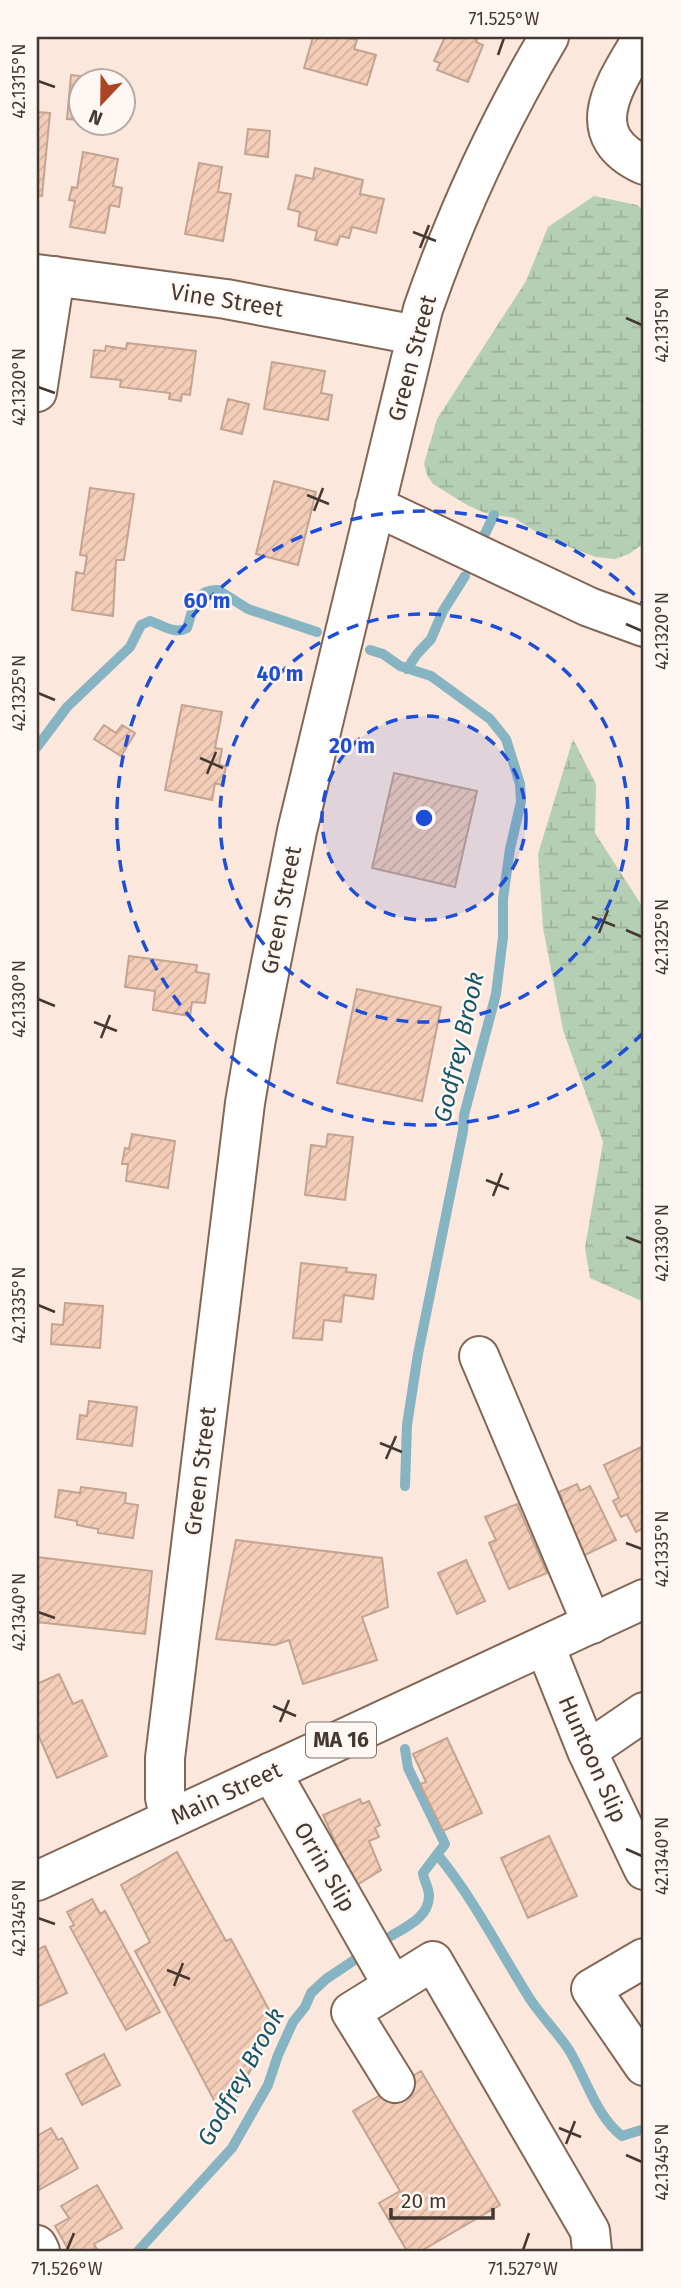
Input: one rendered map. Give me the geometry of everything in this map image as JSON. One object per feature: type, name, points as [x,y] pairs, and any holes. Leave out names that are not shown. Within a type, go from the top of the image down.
[{"type":"street","name":"Green Street","points":[[170,1819],[165,1798],[165,1758],[246,1094],[292,854],[416,335],[439,263],[480,165],[508,108],[549,37]]},
{"type":"street","points":[[643,37],[611,94],[606,113],[611,134],[620,148],[644,165]]},
{"type":"street","name":"Vine Street","points":[[46,275],[238,301],[416,335]]},
{"type":"street","points":[[37,392],[46,275]]},
{"type":"street","points":[[375,506],[589,607],[644,627]]},
{"type":"street","points":[[479,1356],[592,1624]]},
{"type":"street","name":"Main Street","points":[[37,1881],[644,1600]]},
{"type":"street","name":"Huntoon Slip","points":[[545,1646],[587,1751],[644,1870]]},
{"type":"street","points":[[587,1751],[644,1712]]},
{"type":"street","name":"Orrin Slip","points":[[271,1772],[387,1974]]},
{"type":"street","points":[[644,1958],[591,1989],[644,2066]]},
{"type":"street","points":[[395,2082],[351,2012],[387,1974],[433,1961],[590,2231],[592,2251]]},
{"type":"street","points":[[37,2245],[40,2251]]},
{"type":"green space","points":[[594,196],[637,205],[644,211],[644,543],[629,554],[615,559],[596,557],[546,538],[514,518],[485,513],[467,505],[433,484],[424,464],[437,419],[526,281],[548,227]]},
{"type":"green space","points":[[573,739],[596,784],[595,833],[644,909],[644,1302],[590,1278],[585,1248],[603,1142],[563,1030],[543,928],[538,854]]},
{"type":"building","points":[[313,37],[345,37],[357,40],[354,49],[376,55],[367,85],[304,68]]},
{"type":"building","points":[[445,37],[478,37],[476,42],[483,45],[468,82],[437,70],[440,63],[434,61]]},
{"type":"building","points":[[37,112],[50,113],[42,196],[37,195]]},
{"type":"building","points":[[248,129],[270,131],[268,157],[245,154]]},
{"type":"building","points":[[83,152],[118,159],[113,186],[122,188],[119,207],[110,205],[105,233],[70,227],[75,201],[69,200],[72,187],[77,188]]},
{"type":"building","points":[[199,163],[222,167],[218,192],[231,194],[223,241],[185,234]]},
{"type":"building","points":[[315,168],[363,180],[360,194],[384,199],[376,233],[352,227],[349,238],[340,236],[337,245],[315,240],[317,231],[298,226],[300,212],[288,209],[296,175],[313,179]]},
{"type":"building","points":[[127,343],[196,351],[190,395],[182,394],[181,401],[169,399],[170,393],[120,387],[121,380],[91,377],[94,350],[105,351],[106,346],[126,349]]},
{"type":"building","points":[[272,362],[325,371],[321,393],[332,395],[328,420],[264,409]]},
{"type":"building","points":[[228,399],[249,404],[242,434],[221,429]]},
{"type":"building","points":[[274,481],[316,492],[298,565],[256,554]]},
{"type":"building","points":[[90,488],[134,494],[124,560],[116,560],[113,616],[72,610],[76,572],[84,574],[87,556],[80,555]]},
{"type":"building","points":[[182,705],[222,712],[215,748],[222,749],[219,765],[226,766],[222,785],[215,783],[212,800],[165,790]]},
{"type":"building","points":[[104,725],[116,733],[122,725],[135,733],[121,756],[94,739]]},
{"type":"building","points":[[394,773],[477,791],[455,887],[372,868]]},
{"type":"building","points":[[129,956],[197,965],[196,972],[209,974],[205,1003],[192,1002],[190,1016],[153,1010],[155,991],[125,987]]},
{"type":"building","points":[[357,989],[441,1007],[422,1101],[337,1083]]},
{"type":"building","points":[[132,1134],[175,1141],[168,1188],[126,1181],[128,1164],[122,1164],[125,1148],[129,1149]]},
{"type":"building","points":[[328,1134],[353,1137],[345,1200],[305,1195],[311,1145],[326,1147]]},
{"type":"building","points":[[301,1263],[347,1268],[346,1272],[376,1275],[373,1299],[344,1295],[341,1322],[324,1320],[322,1340],[293,1338]]},
{"type":"building","points":[[65,1303],[103,1306],[100,1348],[51,1344],[52,1324],[63,1325]]},
{"type":"building","points":[[89,1401],[137,1407],[132,1446],[77,1439],[80,1415],[87,1416]]},
{"type":"building","points":[[641,1447],[644,1454],[644,1528],[636,1532],[627,1514],[621,1517],[613,1501],[619,1498],[604,1465]]},
{"type":"building","points":[[577,1484],[580,1491],[590,1486],[616,1540],[577,1559],[551,1505],[562,1499],[559,1492]]},
{"type":"building","points":[[81,1487],[126,1493],[125,1503],[138,1505],[133,1538],[98,1533],[98,1529],[77,1525],[77,1521],[55,1517],[59,1490],[80,1493]]},
{"type":"building","points":[[517,1504],[547,1573],[509,1589],[489,1543],[496,1540],[485,1517]]},
{"type":"building","points":[[236,1540],[382,1558],[388,1607],[362,1617],[377,1660],[303,1684],[289,1640],[275,1645],[216,1639]]},
{"type":"building","points":[[37,1557],[152,1571],[145,1634],[37,1622]]},
{"type":"building","points":[[466,1560],[485,1601],[457,1614],[438,1573]]},
{"type":"building","points":[[59,1674],[73,1704],[82,1700],[107,1756],[57,1778],[37,1732],[37,1684]]},
{"type":"building","points":[[447,1738],[482,1813],[443,1831],[420,1784],[426,1782],[413,1754]]},
{"type":"building","points":[[360,1799],[362,1804],[369,1801],[380,1825],[375,1828],[379,1837],[369,1841],[381,1870],[355,1886],[323,1815]]},
{"type":"building","points":[[549,1836],[577,1896],[528,1918],[501,1858]]},
{"type":"building","points":[[177,1852],[226,1941],[231,1939],[275,2021],[225,2121],[135,1951],[150,1942],[121,1885]]},
{"type":"building","points":[[92,1899],[100,1914],[105,1911],[160,2012],[126,2030],[70,1927],[74,1925],[67,1912]]},
{"type":"building","points":[[45,1946],[67,1993],[37,2007],[37,1950]]},
{"type":"building","points":[[104,2054],[120,2085],[82,2105],[66,2074]]},
{"type":"building","points":[[421,2071],[500,2205],[421,2251],[407,2251],[379,2203],[400,2191],[353,2111]]},
{"type":"building","points":[[51,2128],[58,2140],[62,2138],[78,2168],[37,2191],[37,2136]]},
{"type":"building","points":[[97,2185],[122,2228],[94,2244],[98,2251],[69,2251],[55,2226],[69,2218],[61,2206]]},
{"type":"waterway","points":[[483,538],[494,515]]},
{"type":"waterway","points":[[407,669],[431,639],[443,611],[465,576]]},
{"type":"waterway","name":"Godfrey Brook","points":[[37,747],[67,707],[130,647],[141,625],[150,621],[173,630],[187,628],[193,608],[204,593],[218,590],[248,609],[317,632]]},
{"type":"waterway","name":"Godfrey Brook","points":[[370,650],[383,654],[400,666],[431,676],[490,719],[506,739],[520,784],[521,802],[510,849],[503,899],[503,937],[496,994],[464,1115],[418,1354],[407,1425],[405,1486]]},
{"type":"waterway","name":"Godfrey Brook","points":[[391,1936],[410,1925],[425,1910],[429,1896],[423,1873],[445,1844],[408,1768],[405,1749]]},
{"type":"waterway","points":[[437,1854],[475,1907],[530,1999],[569,2050],[605,2118],[622,2136],[644,2129]]},
{"type":"waterway","name":"Godfrey Brook","points":[[138,2251],[232,2148],[268,2085],[293,2022],[305,2007],[311,1993],[326,1979],[356,1959]]}]
